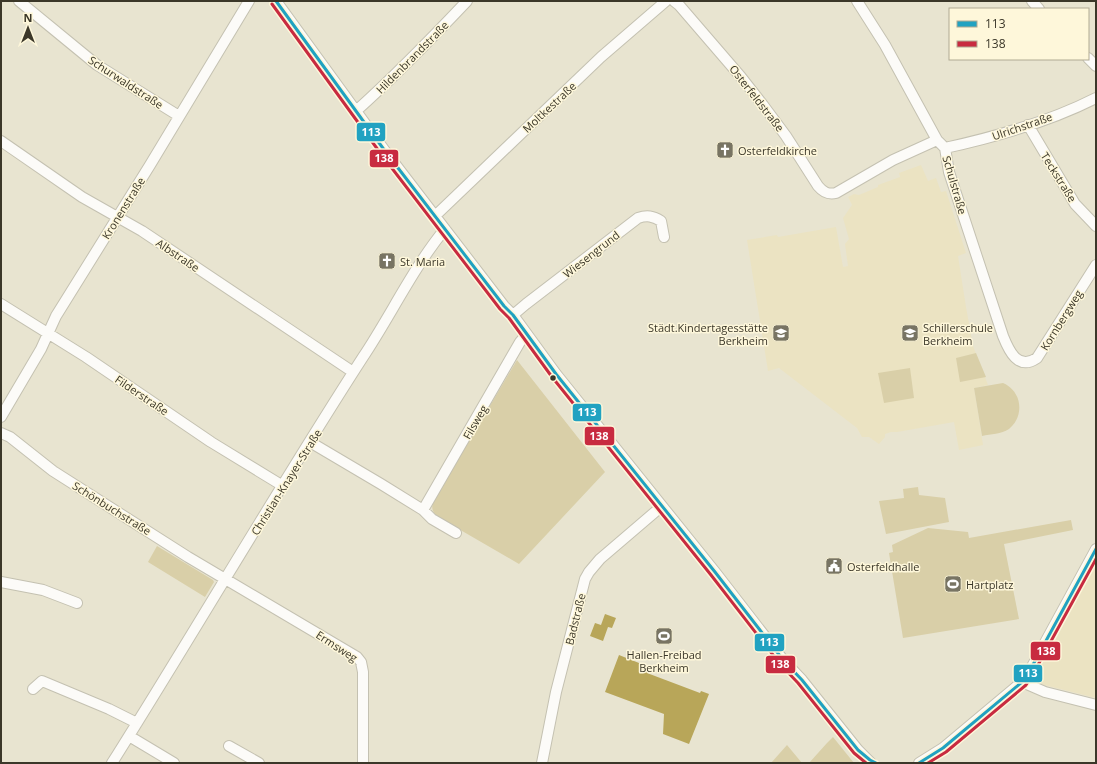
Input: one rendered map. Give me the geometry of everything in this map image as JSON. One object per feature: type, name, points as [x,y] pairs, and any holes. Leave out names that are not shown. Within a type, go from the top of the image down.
[{"type":"street","name":"Schurwaldstraße","points":[[19,1],[98,65],[179,116]]},
{"type":"street","name":"Kronenstraße","points":[[1,417],[38,354],[56,316],[249,1]]},
{"type":"street","points":[[276,1],[356,111],[504,306],[514,315],[556,374],[715,572],[784,661],[802,680],[858,750],[872,762]]},
{"type":"street","name":"Hildenbrandstraße","points":[[356,111],[409,61],[467,1]]},
{"type":"street","name":"Moltkestraße","points":[[435,216],[601,57],[666,1]]},
{"type":"street","name":"Osterfeldstraße","points":[[674,1],[741,77],[786,136],[821,190],[828,194],[836,193],[893,160],[938,140]]},
{"type":"street","name":"Schulstraße","points":[[857,1],[885,45],[938,140],[945,148],[949,172],[1003,336],[1011,353],[1017,359]]},
{"type":"street","name":"Ulrichstraße","points":[[945,148],[983,139],[1028,125],[1096,98]]},
{"type":"street","name":"Teckstraße","points":[[1028,125],[1075,204],[1096,226]]},
{"type":"street","name":"Albstraße","points":[[1,141],[47,174],[117,218],[142,231],[353,372]]},
{"type":"street","name":"Wiesengrund","points":[[514,315],[526,304],[638,218],[648,216],[654,217],[661,221],[664,237]]},
{"type":"street","name":"Christian-Knayer-Straße","points":[[112,763],[353,372],[434,243],[445,229]]},
{"type":"street","name":"Kornbergweg","points":[[1017,359],[1028,361],[1037,358],[1096,265]]},
{"type":"street","name":"Filderstraße","points":[[1,304],[86,357],[211,442],[283,486]]},
{"type":"street","name":"Filsweg","points":[[423,510],[518,346],[527,334]]},
{"type":"street","name":"Schönbuchstraße","points":[[1,433],[10,437],[53,471],[225,579]]},
{"type":"street","points":[[310,442],[423,510],[432,519],[456,533]]},
{"type":"street","name":"Badstraße","points":[[542,763],[556,692],[585,579],[591,568],[600,559],[662,506]]},
{"type":"street","points":[[923,762],[943,748],[1022,682],[1029,672],[1096,548]]},
{"type":"street","name":"Ermsweg","points":[[225,579],[353,654],[361,662],[363,672],[363,763]]},
{"type":"street","points":[[1,582],[43,590],[77,603]]},
{"type":"street","points":[[33,690],[42,681],[109,709],[137,723]]},
{"type":"street","points":[[1022,682],[1045,692],[1096,704]]},
{"type":"street","points":[[129,736],[174,763]]},
{"type":"street","points":[[229,746],[259,763]]},
{"type":"shaded area","points":[[921,165],[928,181],[936,178],[941,192],[946,191],[966,253],[958,256],[966,307],[973,346],[988,385],[974,388],[983,445],[959,450],[954,422],[891,432],[885,434],[885,437],[879,444],[869,437],[862,437],[857,428],[779,368],[768,371],[747,240],[777,235],[778,237],[836,227],[843,267],[848,266],[845,244],[849,239],[843,218],[852,205],[848,197],[854,194],[859,195],[878,187],[878,185],[900,177],[899,173]]},
{"type":"shaded area","points":[[976,353],[986,377],[960,382],[956,358]]},
{"type":"shaded area","points":[[517,360],[605,472],[519,564],[438,517],[432,509],[433,502]]},
{"type":"shaded area","points":[[910,368],[914,398],[884,403],[878,373]]},
{"type":"shaded area","points":[[1003,383],[1014,392],[1017,398],[1019,411],[1017,417],[1014,424],[1006,431],[982,436],[974,388]]},
{"type":"shaded area","points":[[918,487],[919,495],[945,498],[949,522],[886,534],[879,501],[904,498],[903,489]]},
{"type":"shaded area","name":"Hartplatz","points":[[1071,520],[1073,530],[1004,544],[1019,619],[903,638],[889,553],[893,552],[892,545],[928,528],[968,532],[969,538]]},
{"type":"shaded area","points":[[157,546],[213,580],[214,582],[205,597],[148,562]]},
{"type":"shaded area","points":[[1096,564],[1096,698],[1044,685],[1038,681],[1036,676]]},
{"type":"shaded area","points":[[605,614],[616,618],[612,628],[608,627],[603,641],[590,636],[595,623],[601,625]]},
{"type":"shaded area","points":[[619,655],[649,667],[647,673],[700,693],[701,691],[709,694],[689,744],[663,734],[664,714],[605,692]]},
{"type":"shaded area","points":[[833,737],[854,763],[809,763],[827,743]]},
{"type":"shaded area","points":[[787,745],[802,763],[771,763]]},
{"type":"transit line","name":"113","points":[[276,1],[385,151],[504,306],[513,315],[556,374],[715,572],[784,661],[802,680],[858,750],[876,763]]},
{"type":"transit line","name":"138","points":[[272,4],[381,154],[500,309],[509,318],[552,377],[711,575],[780,664],[798,683],[854,753],[866,763]]},
{"type":"transit line","name":"113","points":[[919,763],[943,748],[1022,682],[1029,672],[1096,549]]},
{"type":"transit line","name":"138","points":[[928,763],[946,752],[1026,685],[1096,559]]},
{"type":"place","name":"Osterfeldkirche","points":[[725,150]]},
{"type":"place","name":"St. Maria","points":[[387,261]]},
{"type":"place","name":"Städt.Kindertagesstätte Berkheim","points":[[781,333]]},
{"type":"place","name":"Schillerschule Berkheim","points":[[910,333]]},
{"type":"place","name":"Osterfeldhalle","points":[[834,566]]},
{"type":"place","name":"Hartplatz","points":[[953,584]]},
{"type":"place","name":"Hallen-Freibad Berkheim","points":[[664,636]]}]
